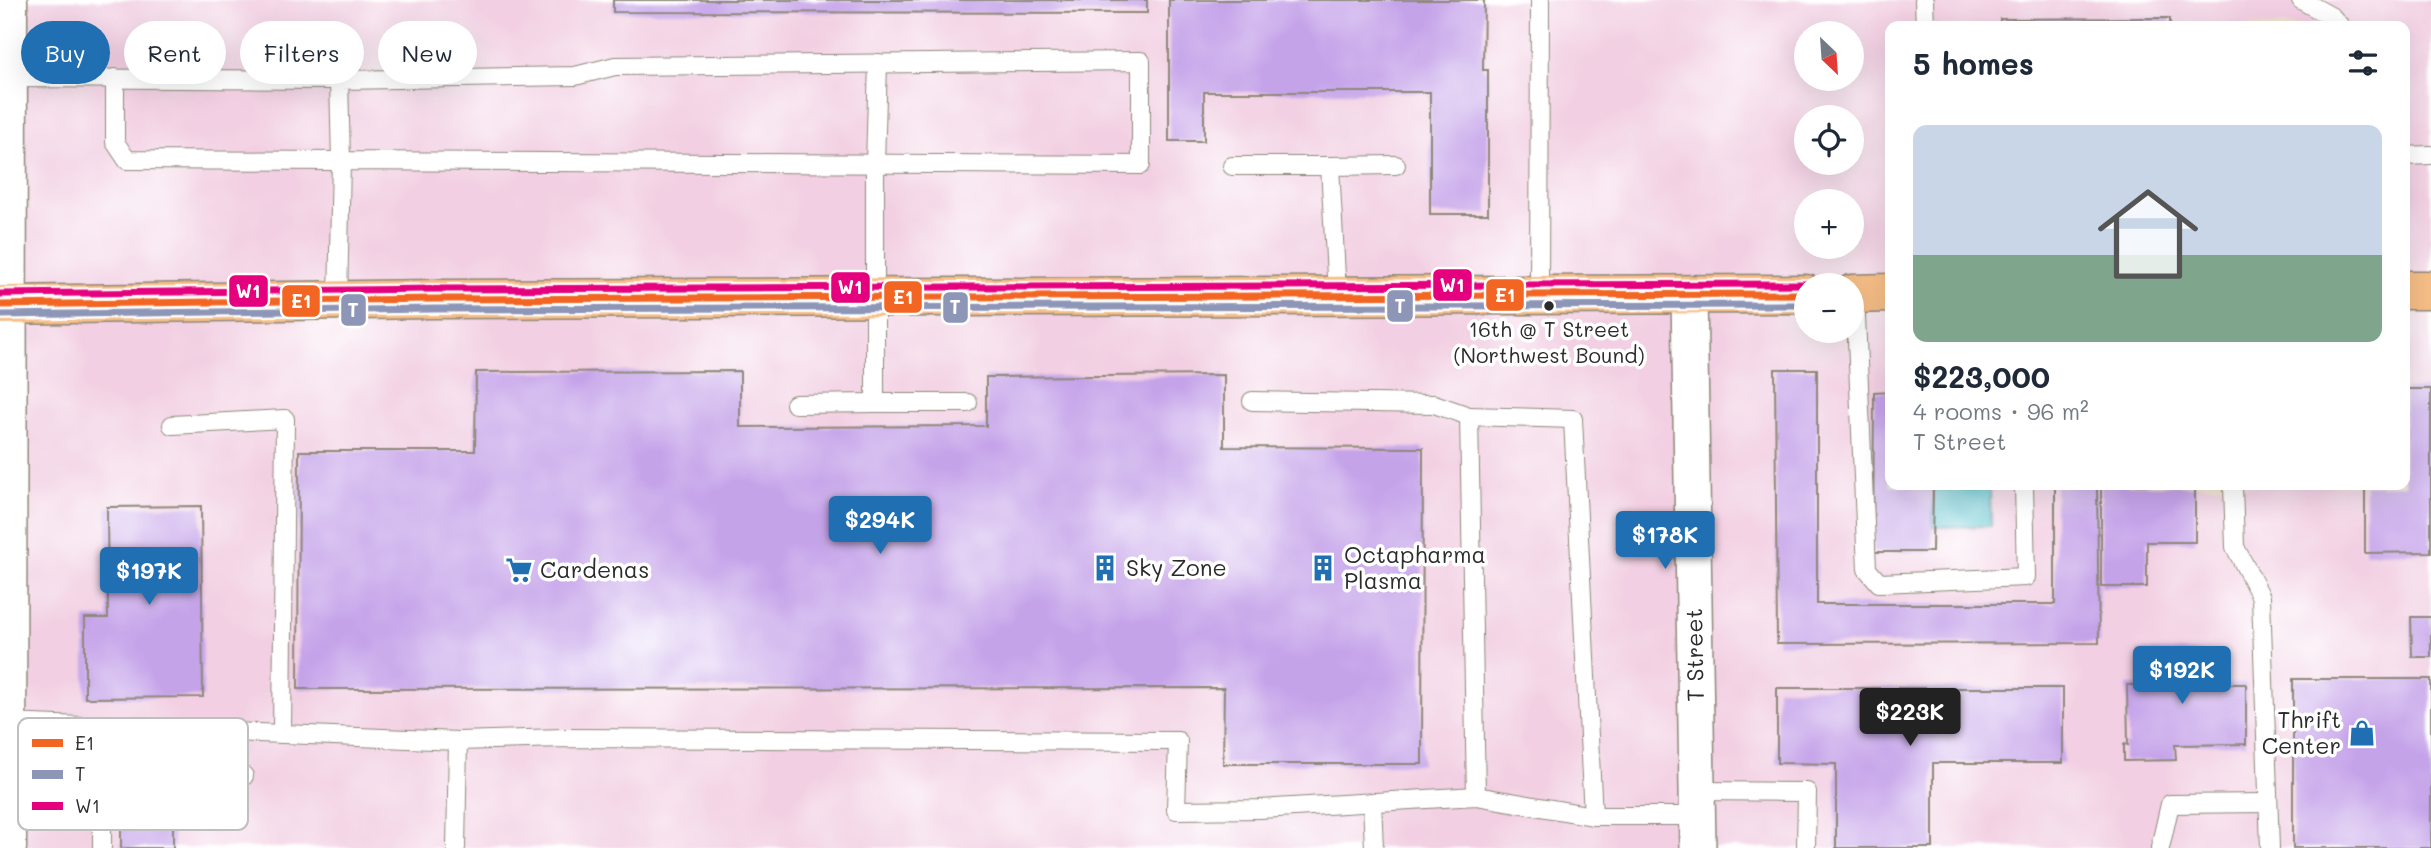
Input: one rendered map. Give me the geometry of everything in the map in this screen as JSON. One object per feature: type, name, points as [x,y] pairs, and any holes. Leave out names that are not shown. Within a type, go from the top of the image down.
[{"type":"main road","points":[[2410,290],[2431,290]]},
{"type":"main road","points":[[4,304],[338,300],[1794,294]]},
{"type":"street","points":[[7,848],[7,723],[4,685],[4,304],[8,0]]},
{"type":"street","name":"T Street","points":[[1689,294],[1697,818]]},
{"type":"lane","points":[[1539,295],[1540,0]]},
{"type":"lane","points":[[1924,0],[1925,21]]},
{"type":"lane","points":[[2301,0],[2336,21]]},
{"type":"lane","points":[[115,78],[115,142],[127,160],[1141,165],[1141,61],[615,65],[575,76],[364,80]]},
{"type":"lane","points":[[875,402],[875,164],[878,63]]},
{"type":"lane","points":[[7,78],[240,79]]},
{"type":"lane","points":[[338,300],[341,161],[339,84]]},
{"type":"lane","points":[[2410,156],[2431,155]]},
{"type":"lane","points":[[1232,166],[1396,165]]},
{"type":"lane","points":[[1330,166],[1337,295]]},
{"type":"lane","points":[[1866,293],[1867,569],[1879,583],[2026,577],[2024,490]]},
{"type":"lane","points":[[1252,401],[1434,404],[1469,416],[1573,419],[1593,816]]},
{"type":"lane","points":[[795,404],[968,403]]},
{"type":"lane","points":[[1469,416],[1476,796]]},
{"type":"lane","points":[[172,425],[285,419],[282,734]]},
{"type":"lane","points":[[2233,490],[2235,547],[2261,597],[2270,848]]},
{"type":"lane","points":[[7,723],[18,723]]},
{"type":"lane","points":[[248,733],[458,741],[564,738],[1178,740],[1176,810],[1260,809],[1476,796],[1593,816],[1697,818],[1807,792],[1806,848]]},
{"type":"lane","points":[[456,848],[458,741]]},
{"type":"lane","points":[[1372,802],[1374,848]]},
{"type":"lane","points":[[2160,848],[2169,804],[2268,803]]},
{"type":"lane","points":[[102,830],[102,848]]},
{"type":"shaded area","points":[[0,0],[2431,0],[2431,848],[18,848]]},
{"type":"water","points":[[1933,490],[1990,490],[1991,526],[1933,527]]},
{"type":"building","points":[[613,0],[1147,0],[1147,13],[613,12]]},
{"type":"building","points":[[1169,0],[1484,0],[1483,70],[1488,70],[1488,214],[1430,214],[1430,92],[1204,92],[1204,141],[1169,141]]},
{"type":"building","points":[[2170,18],[2170,21],[2000,21]]},
{"type":"building","points":[[1775,369],[1817,369],[1817,604],[2055,604],[2055,490],[2097,490],[2099,643],[1777,644]]},
{"type":"building","points":[[740,371],[740,427],[986,426],[986,377],[1224,375],[1224,447],[1423,448],[1422,764],[1223,764],[1224,688],[298,689],[299,451],[475,451],[476,372]]},
{"type":"building","points":[[2410,389],[2431,389],[2431,552],[2365,553],[2365,490],[2410,490]]},
{"type":"building","points":[[1885,391],[1885,490],[1933,490],[1932,552],[1873,552],[1874,392]]},
{"type":"building","points":[[2101,490],[2195,490],[2195,542],[2147,542],[2147,587],[2101,587]]},
{"type":"building","points":[[201,506],[203,697],[85,698],[85,618],[108,618],[107,507]]},
{"type":"building","points":[[2411,617],[2431,617],[2431,657],[2412,657]]},
{"type":"building","points":[[2138,651],[2216,652],[2216,684],[2246,684],[2246,744],[2175,745],[2176,760],[2124,761],[2124,744],[2128,745],[2127,685],[2139,685]]},
{"type":"building","name":"Thrift Center","points":[[2293,679],[2431,679],[2431,848],[2293,848]]},
{"type":"building","points":[[1777,688],[2063,688],[2063,763],[1933,763],[1933,848],[1836,848],[1836,764],[1777,763]]},
{"type":"building","points":[[121,830],[173,830],[173,848],[121,848]]},
{"type":"transit line","name":"W1","points":[[0,294],[434,289],[1794,284]]},
{"type":"transit line","name":"E1","points":[[0,305],[434,299],[1794,294]]},
{"type":"transit line","name":"T","points":[[0,315],[434,309],[1794,305]]},
{"type":"place","name":"16th @ T Street (Northwest Bound)","points":[[1549,306]]},
{"type":"place","name":"Sky Zone","points":[[1105,568]]},
{"type":"place","name":"Octapharma Plasma","points":[[1323,568]]},
{"type":"place","name":"Cardenas","points":[[519,570]]},
{"type":"place","name":"Thrift Center","points":[[2362,733]]}]
